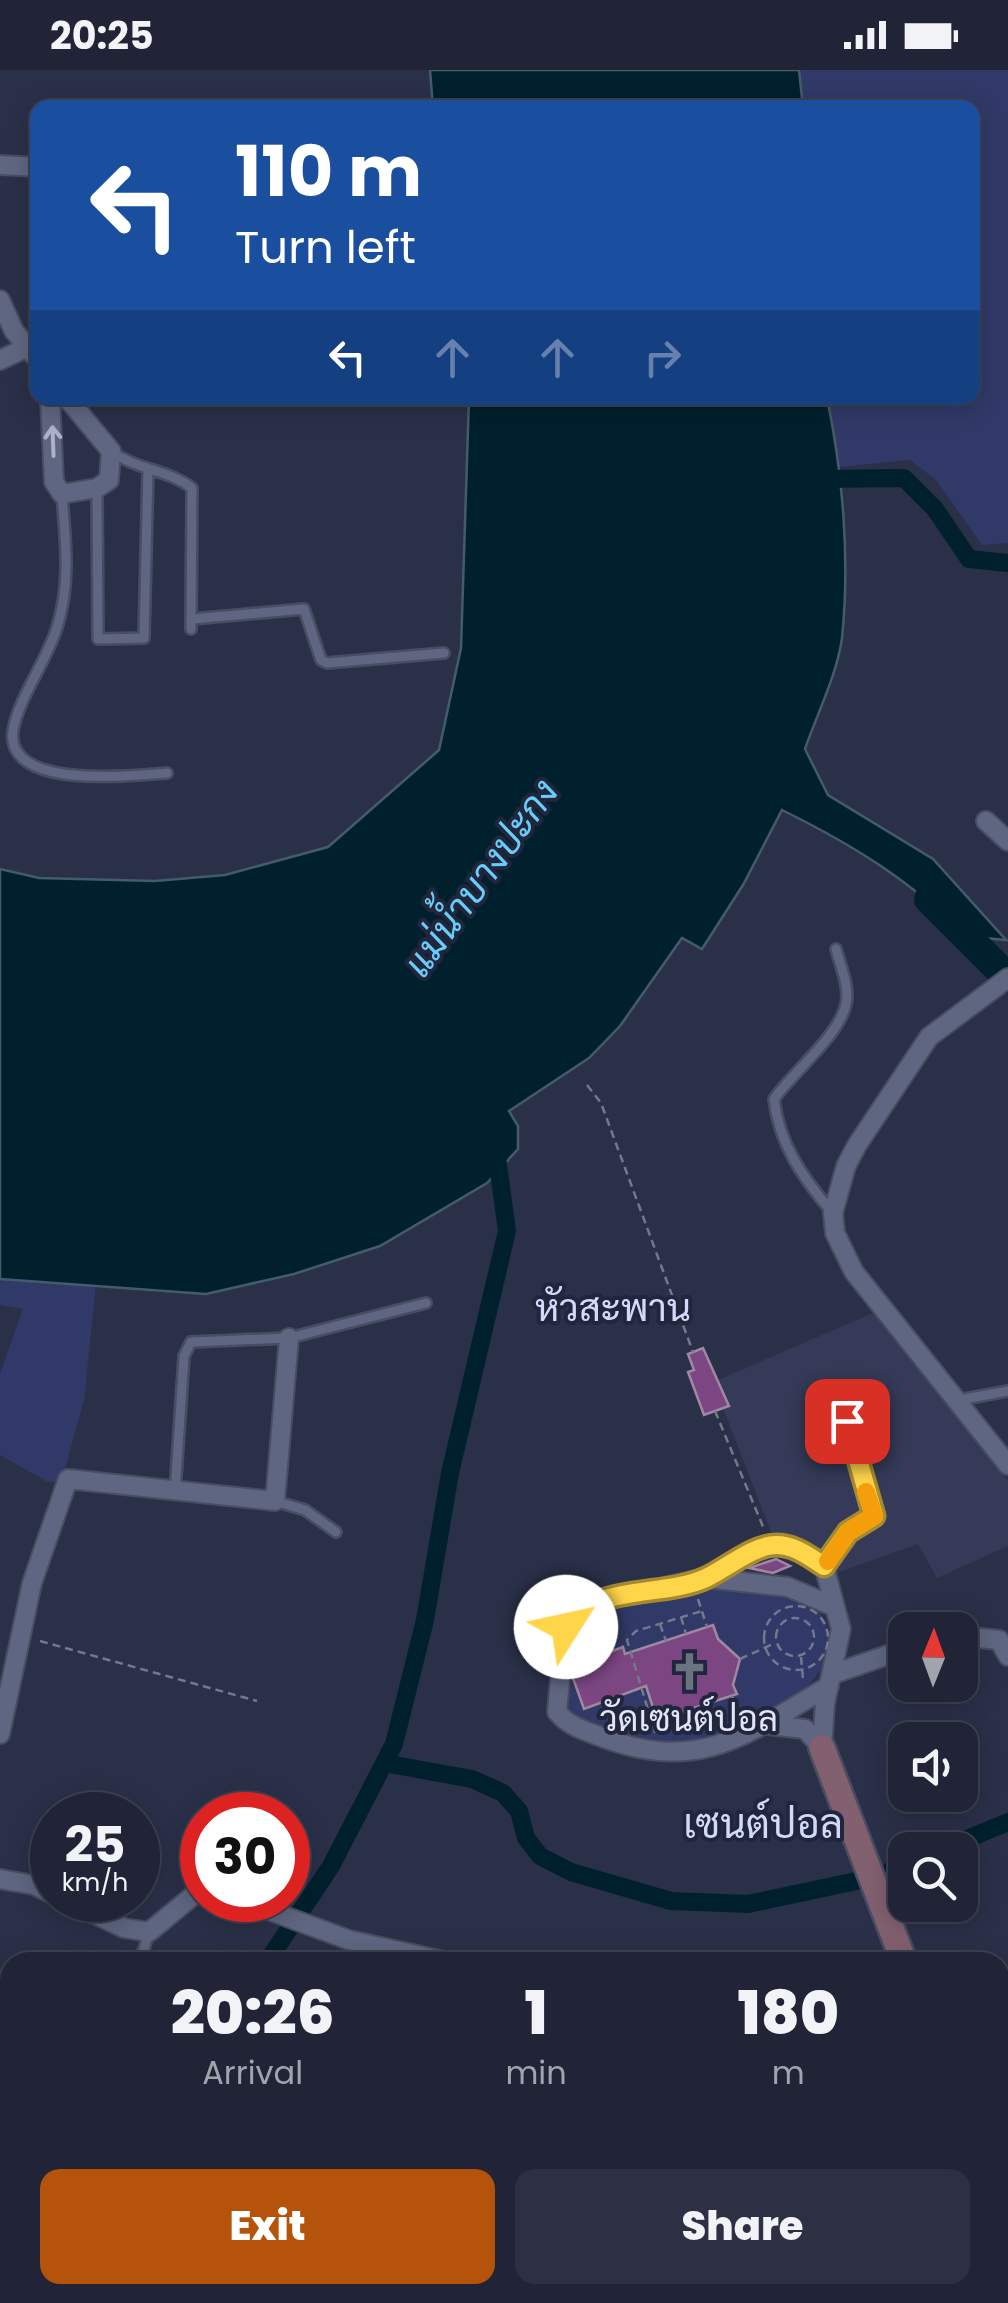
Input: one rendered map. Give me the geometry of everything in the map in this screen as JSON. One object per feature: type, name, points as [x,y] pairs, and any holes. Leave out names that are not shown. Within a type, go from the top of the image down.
[{"type":"street","points":[[0,165],[30,167]]},
{"type":"street","points":[[0,300],[7,331],[30,352]]},
{"type":"street","points":[[0,360],[30,354]]},
{"type":"street","points":[[50,405],[54,482],[62,494],[97,488],[108,480],[111,452],[74,405]]},
{"type":"street","points":[[986,821],[1008,841]]},
{"type":"street","points":[[1008,978],[929,1037],[887,1094],[846,1166],[833,1214],[835,1233],[854,1272],[1008,1466]]},
{"type":"street","points":[[0,1734],[32,1583],[68,1479],[275,1501],[289,1338]]},
{"type":"street","points":[[822,1748],[831,1680],[841,1629],[824,1566],[792,1546],[770,1544],[699,1580],[595,1602],[576,1610],[566,1627],[555,1696],[562,1719],[644,1753],[707,1748],[769,1725],[831,1680],[888,1656]]},
{"type":"street","points":[[699,1580],[788,1587],[835,1606]]},
{"type":"street","points":[[978,1638],[998,1640],[1008,1656]]},
{"type":"street","points":[[769,1725],[805,1728],[822,1748],[894,1952]]},
{"type":"street","points":[[0,1879],[30,1888]]},
{"type":"street","points":[[111,1922],[149,1932],[180,1906]]},
{"type":"street","points":[[303,1922],[379,1952]]},
{"type":"lane","points":[[111,452],[130,466],[178,478],[192,488],[192,624],[304,609],[321,660],[327,663],[444,653]]},
{"type":"lane","points":[[97,488],[98,639],[144,638],[148,470]]},
{"type":"lane","points":[[62,494],[66,591],[58,626],[13,730],[15,748],[25,760],[69,776],[167,773]]},
{"type":"lane","points":[[833,1214],[796,1164],[776,1118],[774,1099],[795,1069],[828,1038],[846,1004],[836,949]]},
{"type":"lane","points":[[175,1492],[186,1348],[198,1341],[289,1338],[426,1303]]},
{"type":"lane","points":[[956,1400],[1008,1391]]},
{"type":"lane","points":[[824,1566],[848,1532],[874,1516],[847,1421]]},
{"type":"lane","points":[[275,1501],[305,1510],[336,1532]]},
{"type":"lane","points":[[143,1952],[149,1932]]},
{"type":"path","points":[[587,1085],[601,1103],[693,1352]]},
{"type":"path","points":[[715,1411],[770,1544]]},
{"type":"path","points":[[699,1580],[706,1627]]},
{"type":"path","points":[[794,1605],[804,1606],[822,1618],[827,1628],[826,1650],[812,1666],[802,1670],[778,1665],[765,1648],[767,1624],[774,1613],[794,1605]]},
{"type":"path","points":[[662,1754],[628,1640],[636,1631],[702,1611]]},
{"type":"path","points":[[681,1617],[686,1634]]},
{"type":"path","points":[[801,1655],[785,1652],[777,1642],[778,1628],[790,1618],[809,1623],[814,1641],[801,1655],[804,1700]]},
{"type":"path","points":[[660,1624],[666,1641]]},
{"type":"path","points":[[767,1624],[778,1628]]},
{"type":"path","points":[[19,1636],[258,1701]]},
{"type":"path","points":[[740,1658],[777,1642]]},
{"type":"path","points":[[778,1665],[785,1652]]},
{"type":"path","points":[[732,1696],[745,1734]]},
{"type":"shaded area","points":[[799,70],[1008,70],[1008,543],[982,545],[936,480],[910,460],[839,467],[828,405],[980,405],[980,100],[802,100]]},
{"type":"shaded area","points":[[0,1279],[96,1285],[84,1400],[61,1483],[46,1481],[0,1455],[0,1374],[23,1309],[0,1305]]},
{"type":"shaded area","points":[[873,1313],[1008,1481],[1008,1546],[937,1578],[918,1544],[834,1574],[819,1553],[800,1540],[772,1535],[713,1382]]},
{"type":"shaded area","points":[[695,1588],[767,1590],[812,1604],[828,1631],[827,1656],[814,1679],[764,1717],[732,1732],[672,1747],[637,1745],[565,1712],[572,1646],[580,1627],[592,1614],[631,1600]]},
{"type":"water","points":[[430,70],[799,70],[802,100],[432,100]]},
{"type":"water","name":"แม่น้ำบางปะกง","points":[[469,405],[828,405],[844,517],[842,638],[836,666],[805,749],[828,795],[933,859],[1006,940],[964,936],[879,865],[782,810],[743,885],[702,949],[682,938],[620,1026],[589,1058],[509,1111],[518,1126],[518,1149],[487,1183],[380,1246],[294,1274],[206,1294],[0,1279],[0,869],[39,878],[155,881],[225,875],[328,847],[439,750],[461,648]]},
{"type":"building","points":[[703,1348],[729,1406],[704,1415],[688,1372],[694,1370],[688,1354]]},
{"type":"building","points":[[776,1559],[790,1566],[773,1573],[749,1568]]},
{"type":"building","name":"วัดเซนต์ปอล","points":[[713,1625],[718,1639],[740,1659],[733,1685],[737,1694],[657,1720],[646,1686],[584,1709],[573,1678],[574,1665],[623,1647],[625,1654]]},
{"type":"waterway","points":[[818,479],[904,478],[935,509],[969,559],[1008,563]]},
{"type":"waterway","points":[[929,899],[1008,978]]},
{"type":"waterway","points":[[274,1952],[331,1866],[394,1744],[425,1620],[450,1473],[507,1231],[496,1150]]},
{"type":"waterway","points":[[384,1763],[472,1779],[503,1793],[519,1811],[526,1838],[540,1856],[571,1872],[671,1901],[748,1904],[866,1879]]},
{"type":"waterway","points":[[978,1834],[1008,1822]]},
{"type":"slow traffic","points":[[828,1561],[848,1532],[874,1516],[866,1492]]},
{"type":"place","name":"วัดเซนต์ปอล","points":[[689,1672]]},
{"type":"district","name":"หัวสะพาน","points":[[613,1308]]},
{"type":"district","name":"เซนต์ปอล","points":[[763,1824]]},
{"type":"route","points":[[566,1627],[576,1610],[595,1602],[693,1583],[770,1544],[792,1546],[824,1566],[848,1532],[874,1516],[847,1421]]}]
